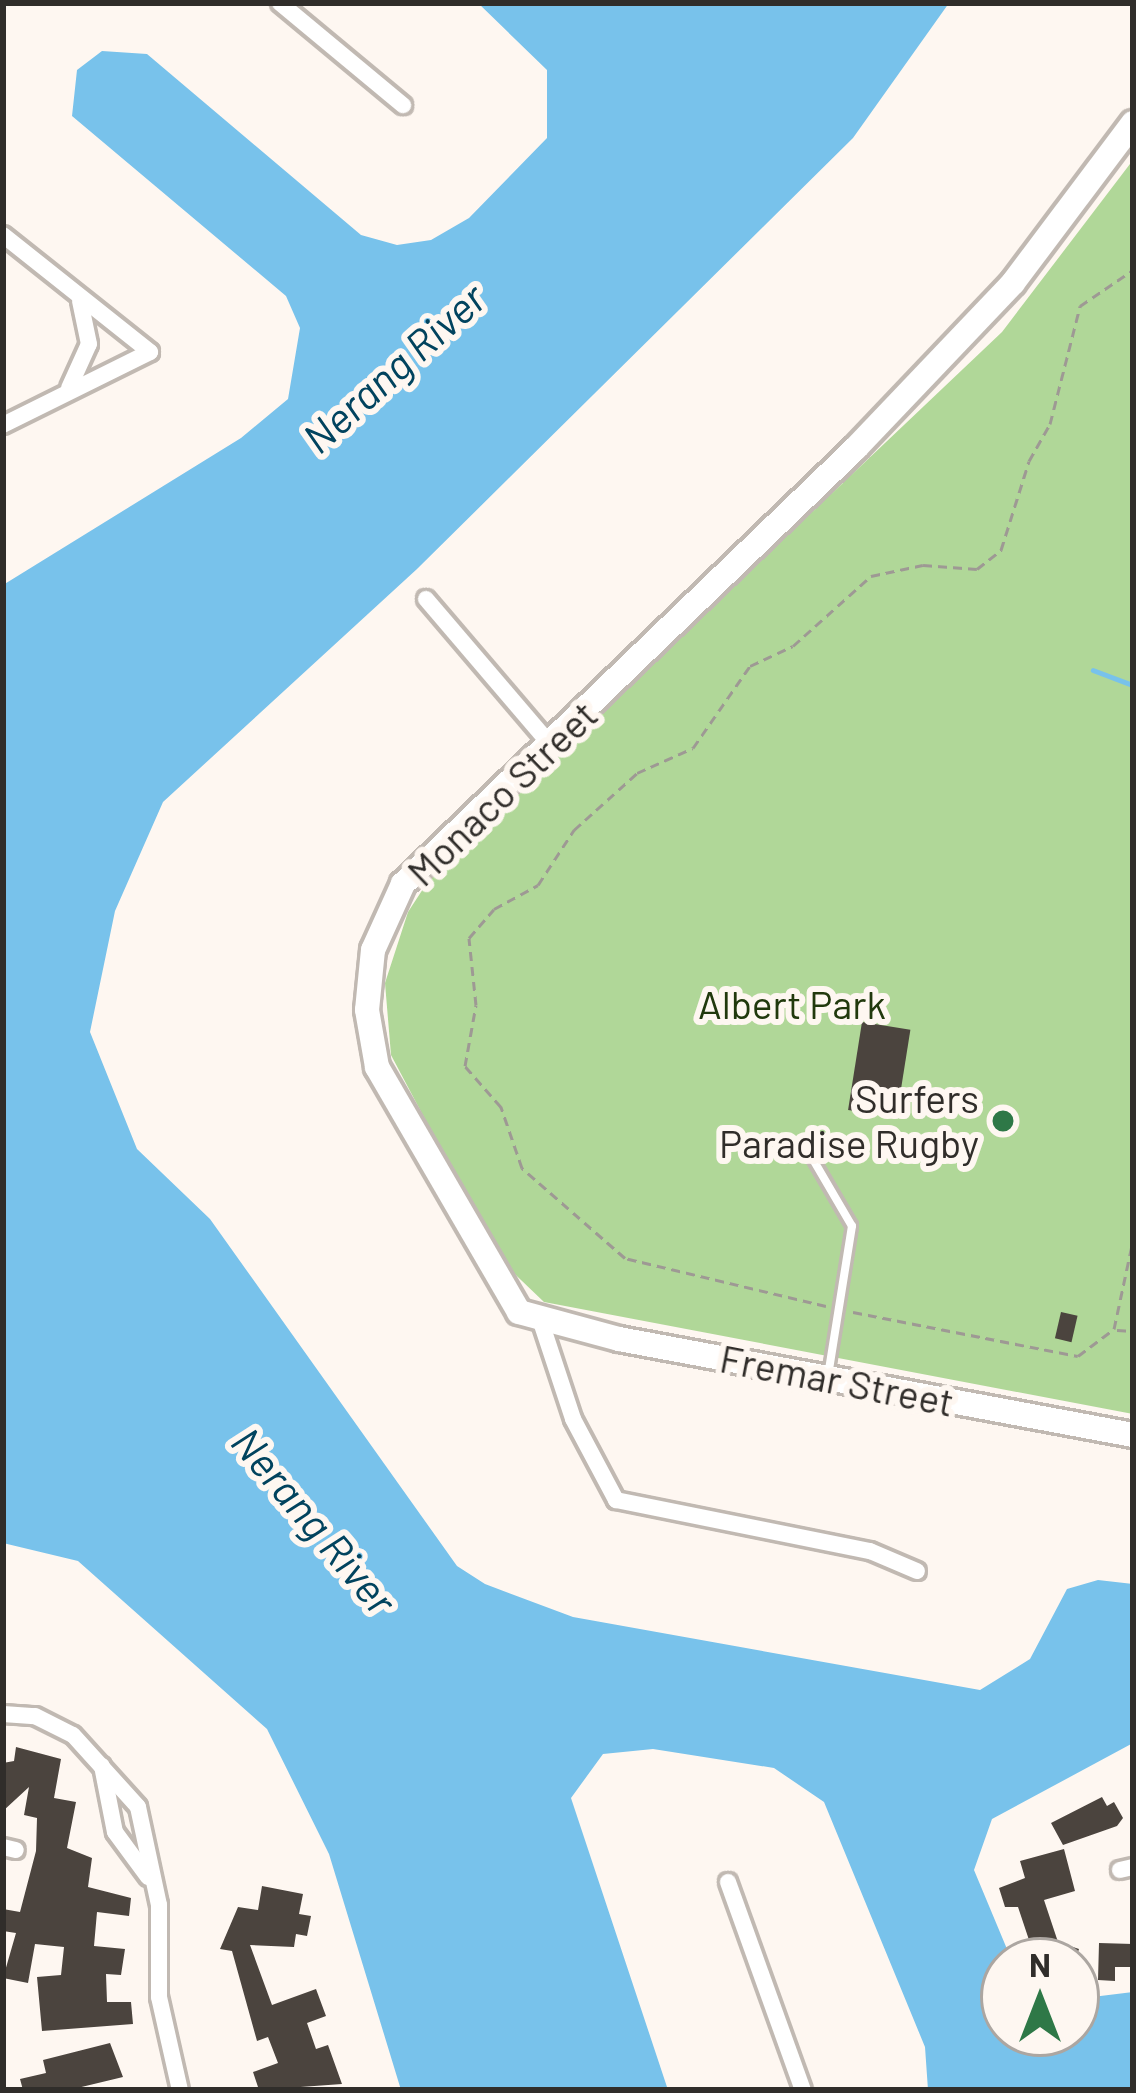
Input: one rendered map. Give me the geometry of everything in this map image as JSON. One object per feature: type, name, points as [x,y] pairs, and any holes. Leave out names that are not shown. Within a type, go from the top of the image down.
[{"type":"street","points":[[280,3],[404,104]]},
{"type":"street","name":"Monaco Street","points":[[917,1571],[870,1551],[616,1500],[573,1419],[541,1322],[505,1296],[377,1067],[367,996],[384,914],[404,884],[548,742],[657,646],[1013,283],[1133,123]]},
{"type":"street","points":[[3,235],[150,352],[3,425]]},
{"type":"street","points":[[64,393],[89,348],[87,318],[74,295]]},
{"type":"street","points":[[426,599],[548,742]]},
{"type":"street","name":"Fremar Street","points":[[541,1322],[1133,1435]]},
{"type":"street","points":[[3,1714],[53,1723],[102,1766],[144,1818],[149,1877],[161,1924],[159,1997],[179,2090]]},
{"type":"street","points":[[102,1766],[115,1832],[149,1877]]},
{"type":"street","points":[[115,1832],[144,1818]]},
{"type":"street","points":[[728,1882],[803,2090]]},
{"type":"lane","points":[[804,1144],[853,1226],[828,1378]]},
{"type":"path","points":[[1133,270],[1080,306],[1050,424],[1029,461],[1001,550],[977,569],[923,565],[871,576],[793,646],[750,666],[693,748],[637,773],[574,830],[538,885],[494,909],[469,938],[476,1005],[465,1066],[501,1107],[522,1168],[625,1258],[839,1309],[1078,1356],[1114,1329],[1133,1240]]},
{"type":"path","points":[[1114,1329],[1133,1331]]},
{"type":"green space","name":"Albert Park","points":[[1133,160],[1133,1414],[544,1302],[499,1259],[391,1055],[385,983],[408,912],[436,869],[1002,332]]},
{"type":"water","name":"Nerang River","points":[[478,3],[949,3],[853,138],[417,569],[163,802],[115,911],[90,1032],[137,1149],[210,1219],[457,1566],[485,1584],[573,1617],[980,1690],[1030,1659],[1067,1589],[1098,1580],[1133,1584],[1133,1743],[992,1819],[974,1870],[1002,1937],[980,1937],[980,2057],[1100,2057],[1100,1996],[1133,1992],[1133,2090],[928,2090],[925,2047],[824,1802],[774,1768],[653,1749],[603,1754],[571,1798],[668,2090],[401,2090],[329,1854],[267,1729],[78,1561],[3,1543],[3,585],[241,438],[288,399],[300,328],[286,296],[72,116],[77,70],[102,51],[147,54],[361,235],[397,245],[431,240],[469,218],[547,138],[547,70]]},
{"type":"building","points":[[862,1022],[910,1030],[896,1118],[848,1110]]},
{"type":"building","points":[[1061,1312],[1078,1316],[1071,1342],[1055,1338]]},
{"type":"building","points":[[16,1747],[61,1759],[54,1798],[76,1802],[67,1848],[92,1858],[88,1887],[131,1898],[129,1916],[97,1912],[94,1946],[125,1949],[121,1975],[106,1974],[107,2002],[131,2002],[133,2024],[42,2031],[37,1977],[61,1975],[64,1947],[35,1944],[28,1983],[3,1978],[16,1933],[3,1931],[3,1909],[20,1912],[36,1851],[37,1818],[24,1815],[29,1787],[3,1811],[3,1763],[14,1761]]},
{"type":"building","points":[[1102,1797],[1107,1806],[1114,1802],[1123,1818],[1117,1826],[1063,1845],[1051,1823]]},
{"type":"building","points":[[1064,1849],[1075,1891],[1044,1900],[1056,1937],[1028,1937],[1018,1907],[1005,1907],[999,1888],[1025,1878],[1020,1861]]},
{"type":"building","points":[[262,1886],[303,1894],[299,1914],[311,1916],[307,1936],[296,1934],[294,1947],[250,1945],[272,2005],[316,1989],[326,2016],[307,2023],[316,2049],[328,2045],[342,2084],[259,2090],[253,2072],[278,2063],[268,2037],[257,2041],[232,1951],[220,1949],[238,1907],[258,1910]]},
{"type":"building","points":[[1100,1943],[1133,1944],[1133,1967],[1115,1967],[1115,1981],[1100,1980]]},
{"type":"building","points":[[110,2043],[123,2077],[69,2090],[23,2090],[20,2079],[46,2073],[43,2060]]},
{"type":"waterway","points":[[1093,670],[1133,685]]},
{"type":"place","name":"Surfers Paradise Rugby","points":[[1003,1121]]}]
